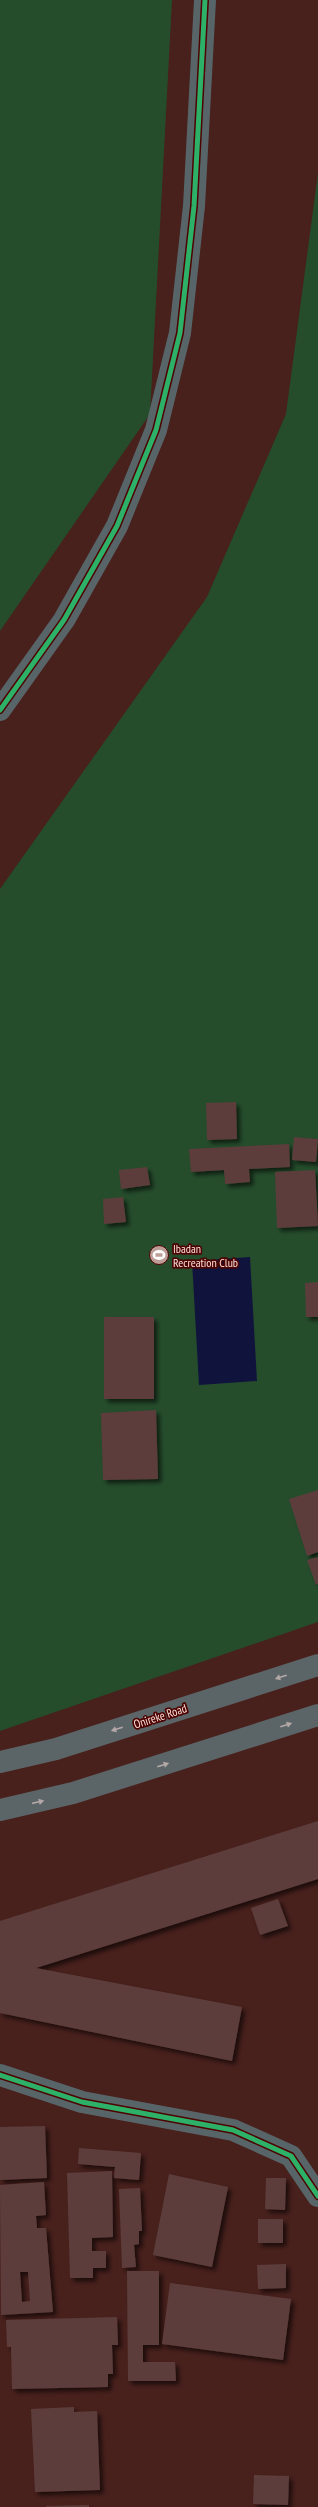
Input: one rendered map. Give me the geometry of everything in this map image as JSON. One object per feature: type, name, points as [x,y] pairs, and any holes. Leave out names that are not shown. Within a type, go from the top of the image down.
[{"type":"main road","name":"Onireke Road","points":[[0,1762],[56,1749],[318,1665]]},
{"type":"main road","points":[[0,1810],[73,1793],[318,1715]]},
{"type":"street","points":[[0,710],[68,613],[117,526],[156,430],[180,333],[194,206],[205,0]]},
{"type":"street","points":[[0,2075],[82,2102],[233,2130],[291,2156],[318,2196]]},
{"type":"green space","points":[[0,0],[172,0],[150,414],[0,631]]},
{"type":"green space","name":"Ibadan Recreation Club","points":[[318,173],[318,1622],[0,1731],[0,889],[207,597],[286,414]]},
{"type":"shaded area","points":[[250,1257],[257,1381],[199,1385],[192,1261]]},
{"type":"building","points":[[236,1102],[237,1139],[207,1140],[206,1103]]},
{"type":"building","points":[[294,1137],[318,1139],[316,1162],[292,1160]]},
{"type":"building","points":[[289,1144],[290,1167],[249,1169],[250,1182],[225,1184],[224,1170],[191,1172],[189,1149]]},
{"type":"building","points":[[147,1167],[150,1185],[121,1189],[119,1170]]},
{"type":"building","points":[[315,1170],[318,1226],[277,1228],[275,1172]]},
{"type":"building","points":[[123,1197],[126,1222],[104,1224],[103,1199]]},
{"type":"building","points":[[318,1282],[318,1317],[306,1317],[305,1283]]},
{"type":"building","points":[[104,1317],[154,1317],[154,1399],[104,1399]]},
{"type":"building","points":[[156,1410],[158,1479],[103,1480],[101,1413]]},
{"type":"building","points":[[318,1490],[318,1552],[307,1556],[289,1499]]},
{"type":"building","points":[[318,1557],[318,1584],[316,1585],[307,1560]]},
{"type":"building","points":[[318,1821],[318,1879],[36,1968],[242,2007],[232,2061],[0,2013],[0,1921]]},
{"type":"building","points":[[278,1899],[288,1926],[260,1935],[251,1908]]},
{"type":"building","points":[[45,2126],[47,2178],[0,2180],[0,2127]]},
{"type":"building","points":[[79,2148],[141,2153],[139,2180],[114,2178],[115,2167],[78,2164]]},
{"type":"building","points":[[112,2171],[113,2237],[92,2238],[92,2251],[106,2251],[106,2268],[93,2268],[93,2278],[70,2278],[67,2173]]},
{"type":"building","points":[[169,2174],[228,2187],[212,2267],[153,2255]]},
{"type":"building","points":[[266,2178],[286,2178],[285,2210],[265,2209]]},
{"type":"building","points":[[44,2182],[46,2215],[36,2216],[37,2228],[46,2228],[53,2312],[1,2315],[0,2185]],"holes":[[[20,2272],[28,2272],[30,2301],[22,2302]]]},
{"type":"building","points":[[140,2188],[142,2231],[139,2231],[139,2244],[134,2245],[136,2267],[122,2268],[119,2189]]},
{"type":"building","points":[[258,2219],[283,2219],[283,2243],[258,2243]]},
{"type":"building","points":[[286,2264],[286,2288],[258,2289],[257,2265]]},
{"type":"building","points":[[127,2271],[159,2271],[159,2345],[143,2345],[143,2362],[175,2362],[176,2381],[128,2381]]},
{"type":"building","points":[[170,2283],[291,2299],[283,2360],[162,2344]]},
{"type":"building","points":[[117,2317],[118,2345],[112,2345],[113,2374],[108,2374],[108,2387],[12,2389],[11,2347],[7,2347],[6,2320]]},
{"type":"building","points":[[74,2407],[74,2412],[97,2411],[100,2490],[35,2492],[31,2409]]},
{"type":"building","points":[[254,2475],[289,2476],[288,2505],[253,2504]]},
{"type":"building","points":[[89,2505],[89,2507],[46,2507],[46,2506]]},
{"type":"cycle path","points":[[0,710],[64,620],[117,526],[156,430],[180,333],[194,206],[205,0]]},
{"type":"cycle path","points":[[0,2075],[82,2102],[233,2130],[291,2156],[318,2196]]},
{"type":"place","name":"Ibadan Recreation Club","points":[[159,1255]]}]
